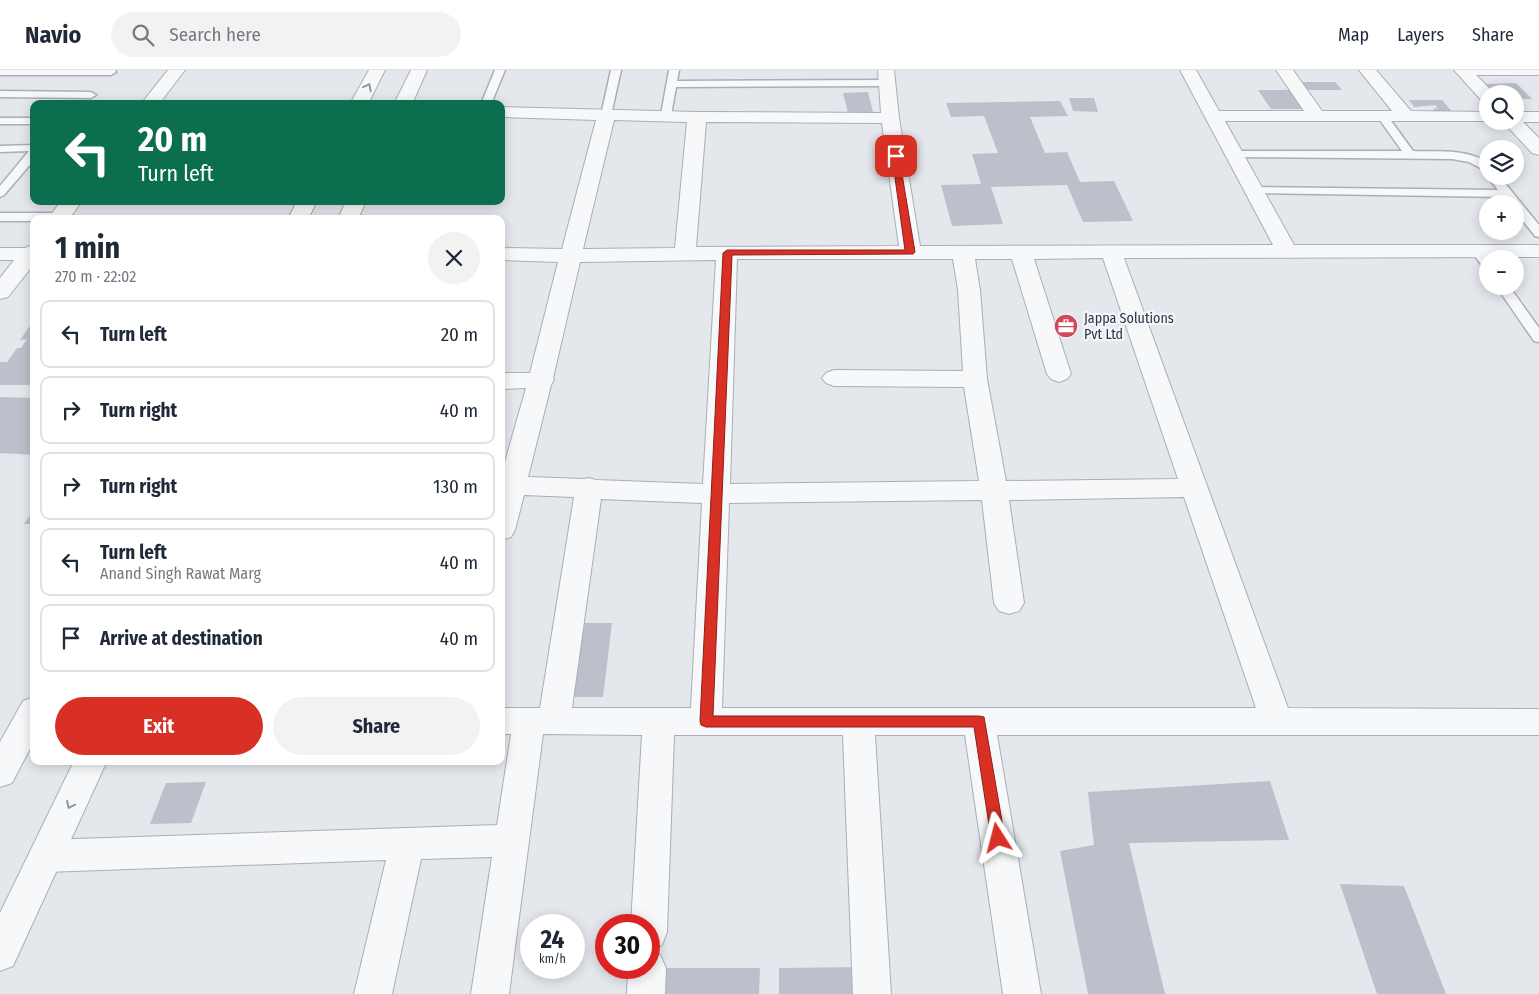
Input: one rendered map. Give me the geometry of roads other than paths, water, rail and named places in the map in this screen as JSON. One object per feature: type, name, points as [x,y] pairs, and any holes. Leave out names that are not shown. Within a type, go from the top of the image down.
[{"type":"street","points":[[153,100],[177,70]]},
{"type":"street","points":[[361,100],[377,70]]},
{"type":"street","points":[[405,100],[418,70]]},
{"type":"street","points":[[1188,70],[1287,251]]},
{"type":"street","points":[[1284,70],[1316,116]]},
{"type":"street","points":[[1367,70],[1405,116]]},
{"type":"street","points":[[1462,70],[1539,70]]},
{"type":"street","points":[[1462,70],[1479,88]]},
{"type":"street","points":[[886,77],[890,118],[910,252]]},
{"type":"street","points":[[505,112],[697,117],[890,118]]},
{"type":"street","points":[[505,504],[508,485],[542,380],[569,256],[606,115]]},
{"type":"street","points":[[1213,116],[1479,116]]},
{"type":"street","points":[[686,254],[697,117]]},
{"type":"street","points":[[1524,117],[1539,117]]},
{"type":"street","points":[[1520,130],[1539,149]]},
{"type":"street","points":[[61,215],[69,205]]},
{"type":"street","points":[[505,254],[569,256],[727,253],[1287,251],[1479,258]]},
{"type":"street","points":[[1524,253],[1539,251]]},
{"type":"street","points":[[963,252],[969,290],[975,379],[994,490],[1009,603]]},
{"type":"street","points":[[1021,252],[1059,374]]},
{"type":"street","points":[[1110,252],[1277,722]]},
{"type":"street","points":[[0,254],[30,253]]},
{"type":"street","points":[[706,721],[727,253]]},
{"type":"street","points":[[0,292],[30,257]]},
{"type":"street","points":[[834,378],[975,379]]},
{"type":"street","points":[[505,381],[542,380]]},
{"type":"street","points":[[508,485],[589,487],[716,494],[1194,488]]},
{"type":"street","points":[[490,994],[528,721],[589,487]]},
{"type":"street","points":[[0,773],[30,720]]},
{"type":"street","points":[[528,721],[1539,722]]},
{"type":"street","points":[[650,914],[659,721]]},
{"type":"street","points":[[858,721],[872,994]]},
{"type":"street","points":[[979,721],[1022,994]]},
{"type":"street","points":[[0,953],[89,765]]},
{"type":"street","points":[[46,856],[511,840]]},
{"type":"street","points":[[373,994],[407,843]]},
{"type":"street","points":[[646,994],[647,979]]},
{"type":"lane","points":[[488,100],[500,70]]},
{"type":"lane","points":[[606,115],[616,70]]},
{"type":"lane","points":[[666,115],[674,70]]},
{"type":"lane","points":[[723,84],[724,70]]},
{"type":"lane","points":[[0,72],[111,71]]},
{"type":"lane","points":[[0,94],[93,93],[111,71]]},
{"type":"lane","points":[[672,84],[723,84],[886,77]]},
{"type":"lane","points":[[1382,116],[1410,154]]},
{"type":"lane","points":[[0,121],[30,121]]},
{"type":"lane","points":[[2,151],[30,148]]},
{"type":"lane","points":[[1234,154],[1410,154],[1467,158],[1479,161]]},
{"type":"lane","points":[[0,194],[30,158]]},
{"type":"lane","points":[[1500,185],[1539,233]]},
{"type":"lane","points":[[1254,190],[1508,194]]},
{"type":"lane","points":[[0,217],[30,218]]},
{"type":"lane","points":[[1508,295],[1539,338]]},
{"type":"place","name":"Jappa Solutions Pvt Ltd","points":[[1066,326]]}]
